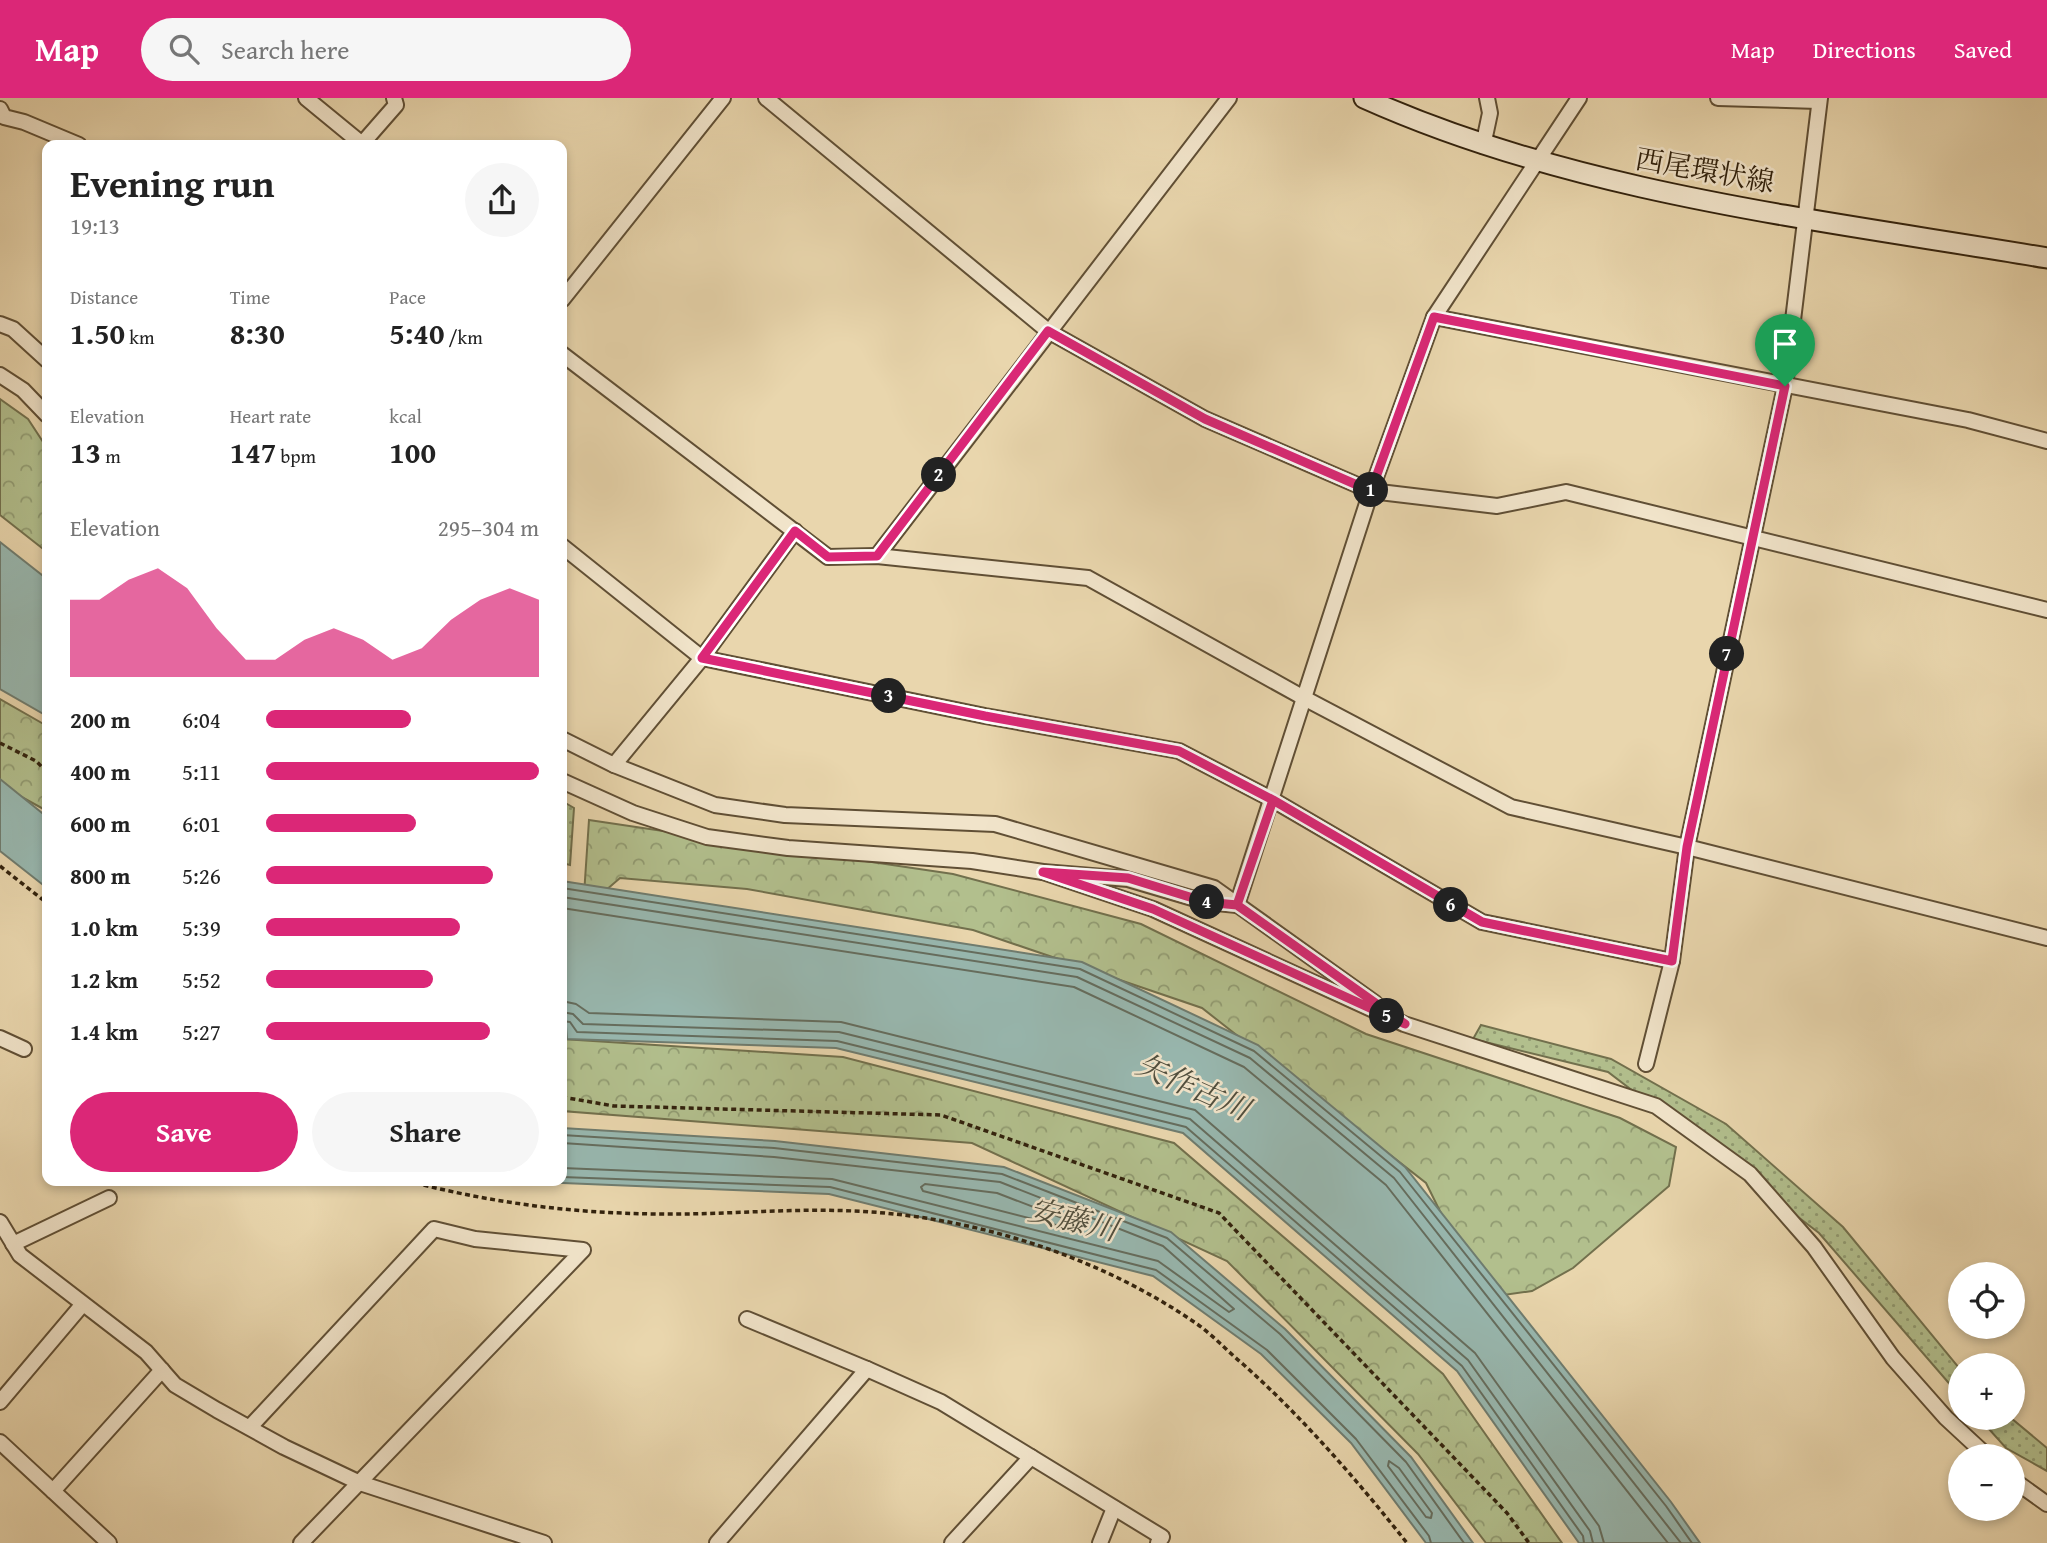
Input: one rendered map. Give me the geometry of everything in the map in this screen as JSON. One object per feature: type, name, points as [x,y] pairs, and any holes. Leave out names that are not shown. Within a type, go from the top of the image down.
[{"type":"main road","name":"西尾環状線","points":[[1364,98],[1483,146],[1610,181],[2047,258]]},
{"type":"street","points":[[306,98],[355,140]]},
{"type":"street","points":[[365,140],[396,105],[394,98]]},
{"type":"street","points":[[567,294],[723,98]]},
{"type":"street","points":[[766,98],[1048,331],[1205,419],[1371,491],[1497,506],[1566,492],[2047,610]]},
{"type":"street","points":[[877,556],[1229,98]]},
{"type":"street","points":[[1483,146],[1490,113],[1487,98]]},
{"type":"street","points":[[1237,905],[1371,491],[1434,317],[1579,98]]},
{"type":"street","points":[[1646,1065],[1672,961],[1687,847],[1785,386],[1803,216],[1819,100],[1718,98]]},
{"type":"street","points":[[0,109],[4,117],[24,122],[67,140]]},
{"type":"street","points":[[1434,317],[1968,420],[2047,441]]},
{"type":"street","points":[[0,324],[13,329],[42,355]]},
{"type":"street","points":[[567,358],[828,557],[877,556],[1088,578],[1304,698],[1511,807],[1687,847],[2047,938]]},
{"type":"street","points":[[0,375],[23,390],[42,410]]},
{"type":"street","points":[[614,765],[702,658],[795,531]]},
{"type":"street","points":[[567,551],[702,658],[985,716],[1179,751],[1273,800],[1482,922],[1672,961]]},
{"type":"street","points":[[567,742],[614,765],[715,805],[785,815],[995,824],[1214,888],[1405,1024]]},
{"type":"street","points":[[567,783],[633,813],[708,836],[788,848],[972,861],[1043,872],[1128,878],[1206,902],[1237,905]]},
{"type":"street","points":[[1043,872],[1153,909],[1405,1024],[1656,1106],[1686,1125],[1750,1174],[1814,1247],[1893,1357],[1946,1419],[1974,1444]]},
{"type":"street","points":[[0,1038],[24,1049]]},
{"type":"street","points":[[13,1244],[109,1198]]},
{"type":"street","points":[[0,1222],[20,1255],[146,1352],[175,1385],[360,1483],[544,1543]]},
{"type":"street","points":[[250,1427],[434,1229],[475,1239],[583,1250],[301,1543]]},
{"type":"street","points":[[0,1402],[82,1305]]},
{"type":"street","points":[[747,1319],[941,1402],[1162,1537],[1158,1543]]},
{"type":"street","points":[[717,1543],[867,1369]]},
{"type":"street","points":[[53,1491],[162,1370]]},
{"type":"street","points":[[0,1442],[108,1543]]},
{"type":"street","points":[[951,1543],[1031,1457]]},
{"type":"street","points":[[2025,1485],[2047,1494]]},
{"type":"street","points":[[2025,1488],[2047,1504]]},
{"type":"street","points":[[1100,1543],[1114,1508]]},
{"type":"path","points":[[0,743],[36,761],[42,767]]},
{"type":"path","points":[[0,866],[42,899]]},
{"type":"path","points":[[567,1098],[614,1106],[941,1115],[1219,1213],[1507,1513],[1529,1543]]},
{"type":"path","points":[[426,1186],[478,1200],[555,1209],[659,1214],[856,1211],[956,1223],[1038,1245],[1133,1286],[1199,1325],[1265,1384],[1355,1477],[1407,1543]]},
{"type":"green space","points":[[0,399],[28,419],[42,440],[42,548],[0,515]]},
{"type":"green space","points":[[0,699],[42,723],[42,808],[0,785]]},
{"type":"green space","points":[[567,804],[574,808],[570,865],[567,864]]},
{"type":"green space","points":[[589,820],[953,874],[1141,924],[1366,1034],[1620,1118],[1676,1147],[1669,1186],[1573,1268],[1532,1291],[1483,1298],[1426,1183],[1202,1008],[973,930],[747,889],[620,878],[583,910]]},
{"type":"green space","points":[[1481,1025],[1611,1059],[1726,1124],[1843,1227],[1948,1354],[1948,1382],[1819,1233],[1608,1072],[1473,1039]]},
{"type":"green space","points":[[567,1039],[843,1057],[1174,1143],[1443,1374],[1562,1543],[1486,1543],[1418,1454],[1227,1261],[972,1143],[567,1111]]},
{"type":"green space","points":[[1990,1430],[2025,1430],[2047,1448],[2047,1471],[2025,1459],[2025,1444],[2002,1444]]},
{"type":"water","points":[[0,542],[42,575],[42,713],[0,689]]},
{"type":"water","points":[[0,779],[42,813],[42,884],[0,851]]},
{"type":"water","name":"矢作古川","points":[[567,882],[1082,962],[1258,1045],[1405,1167],[1671,1502],[1700,1543],[1579,1543],[1457,1371],[1183,1133],[836,1048],[567,1039]]},
{"type":"water","name":"安藤川","points":[[567,1128],[775,1141],[1004,1167],[1171,1232],[1285,1329],[1411,1457],[1473,1543],[1426,1543],[1351,1443],[1261,1354],[1153,1276],[829,1194],[567,1183]]},
{"type":"route","points":[[1785,386],[1434,317],[1371,491],[1205,419],[1048,331],[877,556],[828,557],[795,531],[702,658],[985,716],[1179,751],[1273,800],[1237,905],[1206,902],[1128,878],[1043,872],[1153,909],[1405,1024],[1237,905],[1255,853],[1273,800],[1482,922],[1672,961],[1687,847],[1785,386]]}]
